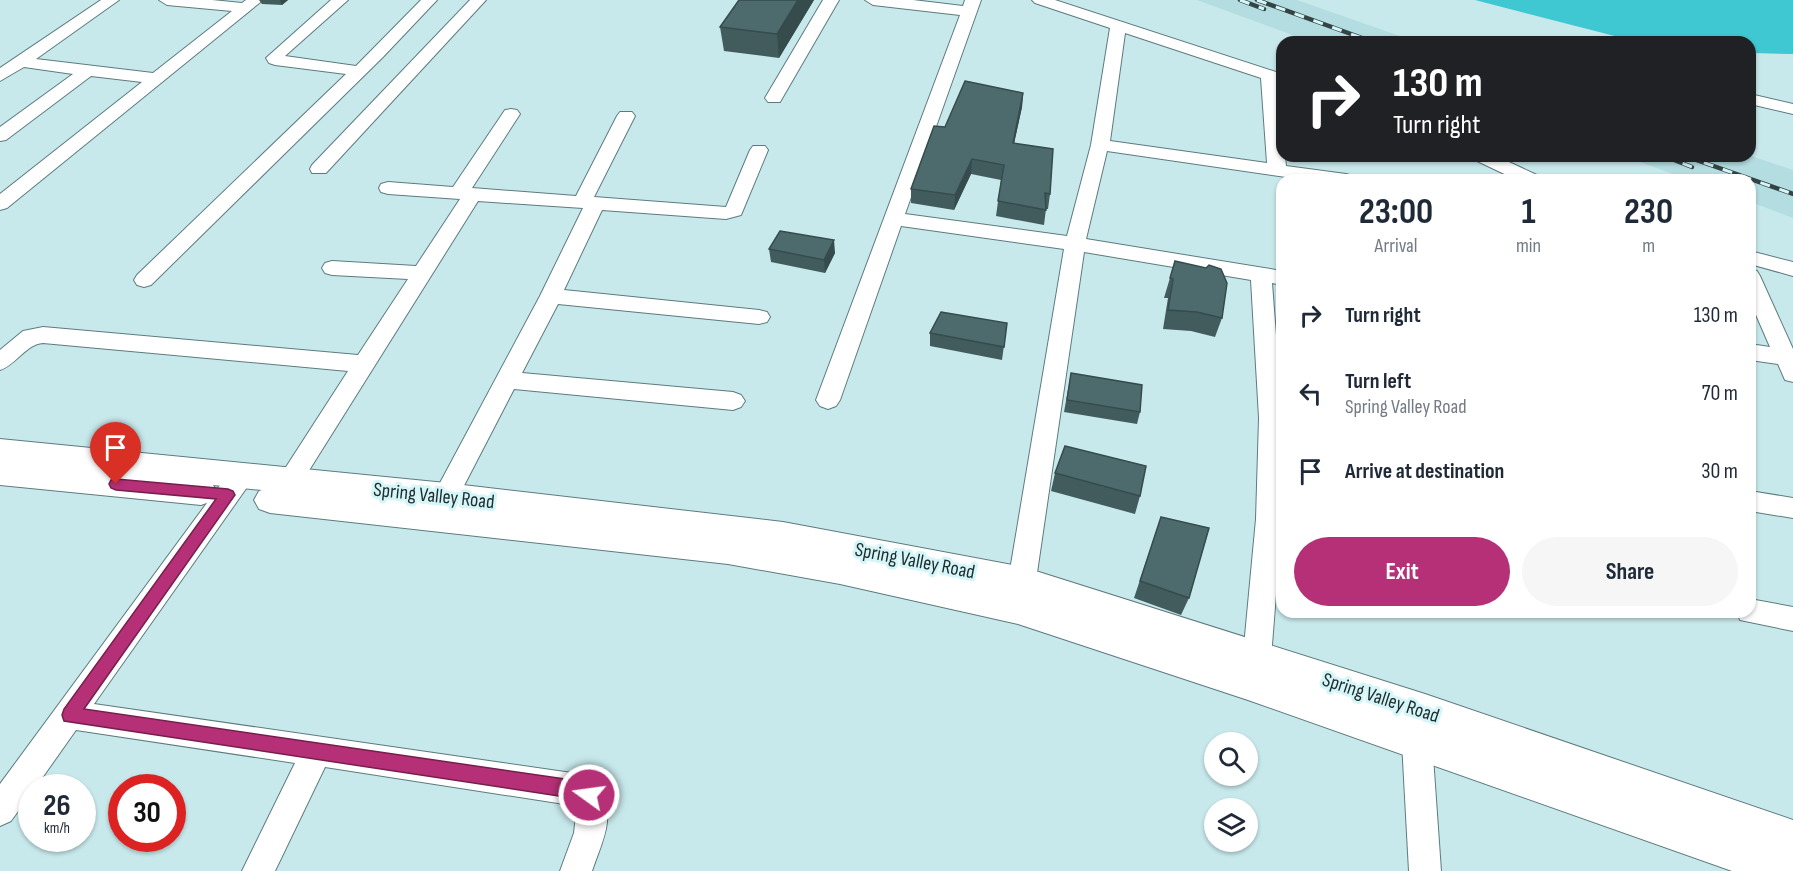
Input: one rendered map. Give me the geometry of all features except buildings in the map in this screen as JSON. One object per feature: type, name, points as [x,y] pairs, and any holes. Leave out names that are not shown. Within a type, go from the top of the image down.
[{"type":"street","points":[[0,76],[111,0]]},
{"type":"street","points":[[178,0],[250,4]]},
{"type":"street","points":[[340,0],[274,58],[283,62],[359,71]]},
{"type":"street","points":[[144,280],[429,0]]},
{"type":"street","points":[[319,169],[478,0]]},
{"type":"street","points":[[774,98],[831,0]]},
{"type":"street","points":[[828,400],[971,5],[873,0]]},
{"type":"street","points":[[1040,0],[1276,76]]},
{"type":"street","points":[[0,204],[250,4]]},
{"type":"street","points":[[1021,595],[1075,244],[1100,146],[1118,27]]},
{"type":"street","points":[[20,62],[157,79]]},
{"type":"street","points":[[0,136],[88,70]]},
{"type":"street","points":[[1756,100],[1793,109]]},
{"type":"street","points":[[289,481],[423,273],[511,114]]},
{"type":"street","points":[[446,496],[551,296],[626,116]]},
{"type":"street","points":[[1100,146],[1300,174]]},
{"type":"street","points":[[388,188],[718,213],[734,211],[759,150]]},
{"type":"street","points":[[1277,162],[1277,171]]},
{"type":"street","points":[[1493,162],[1518,174]]},
{"type":"street","points":[[894,219],[1075,244],[1272,277],[1276,391]]},
{"type":"street","points":[[1756,259],[1793,269]]},
{"type":"street","points":[[332,268],[423,273]]},
{"type":"street","points":[[1756,289],[1790,364]]},
{"type":"street","points":[[551,296],[759,317]]},
{"type":"street","points":[[0,362],[31,336],[43,335],[363,363]]},
{"type":"street","points":[[1756,354],[1790,364]]},
{"type":"street","points":[[508,380],[733,400]]},
{"type":"street","name":"Spring Valley Road","points":[[1,469],[234,485],[728,550],[840,570],[1021,595],[1248,683],[1790,871]]},
{"type":"street","name":"Spring Valley Road","points":[[234,485],[289,481],[446,496],[827,543],[1257,657],[1425,711],[1793,840]]},
{"type":"street","points":[[0,810],[234,485]]},
{"type":"street","points":[[1756,502],[1793,508]]},
{"type":"street","points":[[1257,657],[1276,520]]},
{"type":"street","points":[[1756,612],[1793,619]]},
{"type":"street","points":[[70,715],[572,789],[589,795],[594,804],[591,825],[576,871]]},
{"type":"street","points":[[1417,742],[1425,871]]},
{"type":"street","points":[[258,871],[318,750]]},
{"type":"shaded area","points":[[1197,0],[1297,0],[1400,36],[1296,36]]},
{"type":"shaded area","points":[[1756,158],[1793,170],[1793,218],[1756,204],[1756,174],[1673,174],[1640,162],[1756,162]]},
{"type":"water","points":[[1475,0],[1793,0],[1793,54],[1756,53],[1756,36],[1615,36]]},
{"type":"railway","points":[[1240,0],[1264,9]]},
{"type":"railway","points":[[1257,0],[1356,36]]},
{"type":"railway","points":[[1679,162],[1692,167]]},
{"type":"railway","points":[[1702,162],[1736,174]]},
{"type":"railway","points":[[1756,181],[1793,194]]},
{"type":"route","points":[[116,484],[228,495],[70,715],[339,753],[572,789],[589,795]]}]
